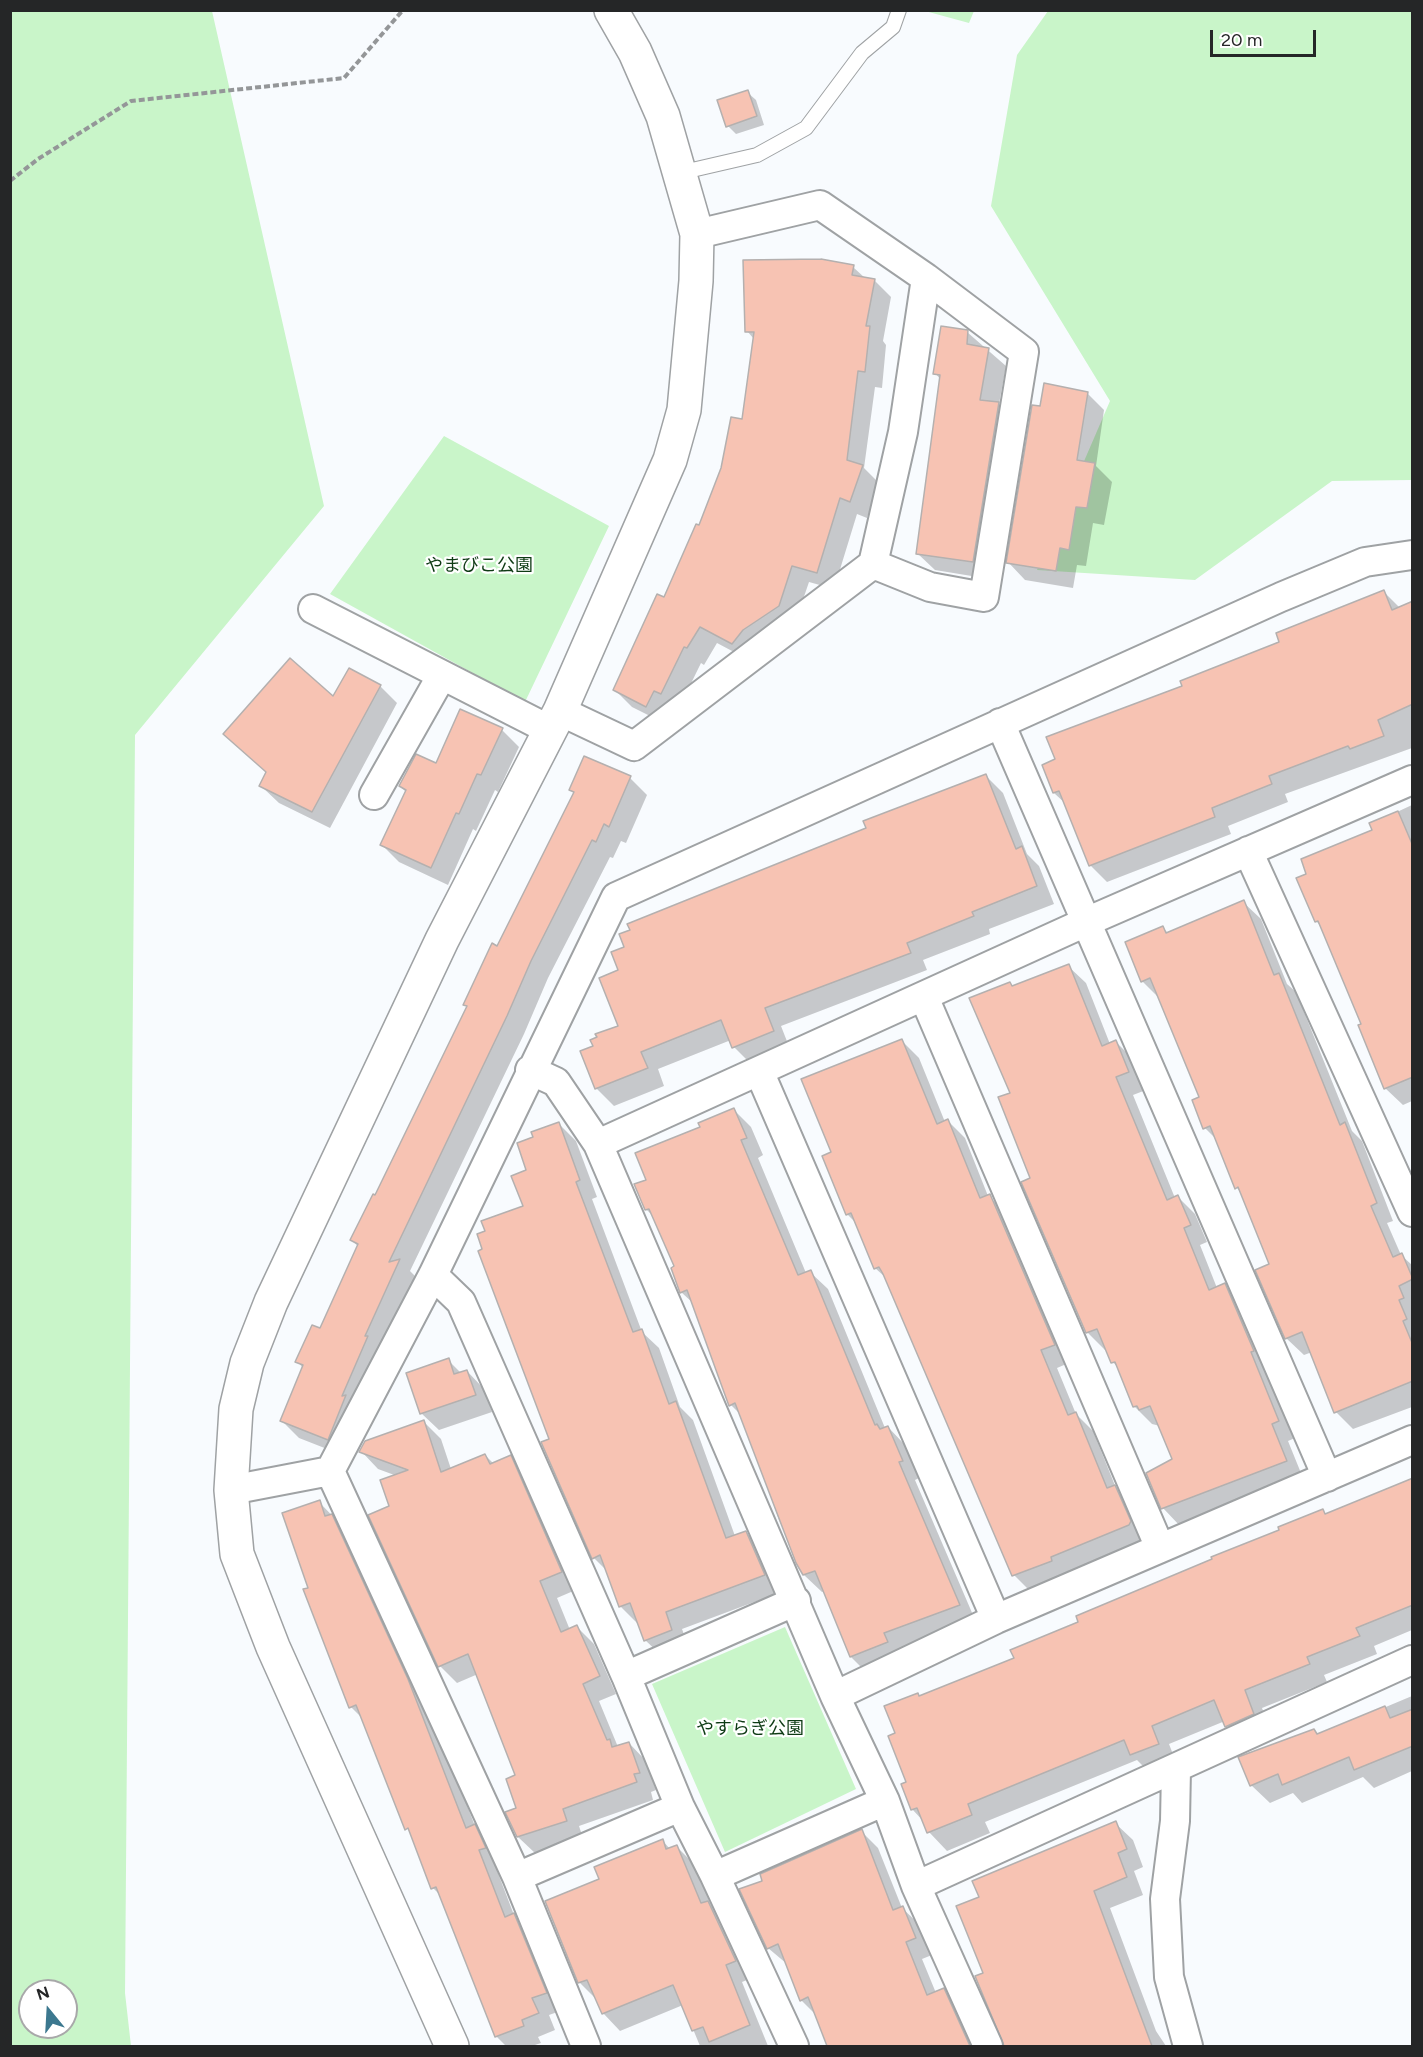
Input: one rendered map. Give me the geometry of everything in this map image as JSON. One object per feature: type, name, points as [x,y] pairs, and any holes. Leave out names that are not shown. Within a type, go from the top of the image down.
[{"type":"street","points":[[452,2046],[273,1647],[237,1554],[231,1490],[236,1409],[247,1363],[271,1302],[442,940],[555,721],[670,460],[684,410],[696,281],[697,234],[663,116],[635,52],[611,10]]},
{"type":"street","points":[[697,234],[820,205],[926,278],[1023,352],[984,597],[930,587],[873,564]]},
{"type":"street","points":[[313,609],[442,675],[555,721],[634,746],[873,564],[903,432],[926,278]]},
{"type":"street","points":[[330,1471],[433,1275],[530,1070],[616,897],[1000,723],[1365,562],[1413,555]]},
{"type":"street","points":[[374,795],[442,675]]},
{"type":"street","points":[[1000,723],[1327,1477]]},
{"type":"street","points":[[598,1144],[1086,922],[1413,780]]},
{"type":"street","points":[[1248,851],[1413,1212]]},
{"type":"street","points":[[924,997],[1160,1548]]},
{"type":"street","points":[[530,1070],[556,1082],[598,1144],[835,1696],[885,1801],[916,1886],[988,2046]]},
{"type":"street","points":[[759,1071],[996,1619]]},
{"type":"street","points":[[433,1275],[461,1302],[626,1677],[680,1807],[715,1876],[794,2046]]},
{"type":"street","points":[[835,1696],[996,1619],[1413,1440]]},
{"type":"street","points":[[231,1490],[330,1471]]},
{"type":"street","points":[[330,1471],[517,1877],[586,2046]]},
{"type":"street","points":[[626,1677],[796,1601]]},
{"type":"street","points":[[916,1886],[1413,1660]]},
{"type":"street","points":[[1176,1769],[1175,1821],[1165,1899],[1169,1977],[1188,2046]]},
{"type":"street","points":[[715,1876],[885,1801]]},
{"type":"street","points":[[517,1877],[680,1807]]},
{"type":"lane","points":[[679,173],[757,155],[806,128],[862,53],[892,27],[899,10]]},
{"type":"path","points":[[10,181],[39,159],[131,101],[344,78],[404,10]]},
{"type":"green space","points":[[11,10],[212,11],[324,506],[135,735],[125,1993],[131,2046],[11,2046]]},
{"type":"green space","points":[[925,11],[974,11],[969,23]]},
{"type":"green space","points":[[1048,11],[1412,11],[1412,480],[1332,481],[1195,580],[1037,570],[1110,401],[991,206],[1017,55]]},
{"type":"green space","name":"やまびこ公園","points":[[444,436],[609,526],[525,702],[330,594]]},
{"type":"green space","name":"やすらぎ公園","points":[[785,1627],[856,1789],[725,1852],[652,1684]]},
{"type":"building","points":[[748,90],[757,116],[726,127],[717,100]]},
{"type":"building","points":[[821,259],[854,265],[852,275],[875,279],[866,326],[870,326],[865,372],[858,371],[847,460],[863,465],[850,502],[840,498],[817,573],[792,566],[779,606],[743,630],[732,644],[700,627],[687,648],[684,647],[661,694],[654,691],[646,707],[613,690],[657,594],[664,597],[696,524],[699,525],[721,468],[731,417],[742,419],[754,332],[745,332],[743,260]]},
{"type":"building","points":[[941,326],[968,330],[967,344],[989,348],[980,400],[999,402],[973,562],[916,554],[940,375],[933,374]]},
{"type":"building","points":[[1044,383],[1088,392],[1077,460],[1095,463],[1087,508],[1076,507],[1069,550],[1060,548],[1056,571],[1006,563],[1032,405],[1040,406]]},
{"type":"building","points":[[1384,590],[1392,610],[1413,601],[1413,704],[1378,720],[1384,736],[1350,749],[1348,746],[1269,776],[1272,784],[1212,808],[1215,817],[1089,866],[1059,791],[1053,793],[1042,765],[1055,759],[1046,737],[1182,686],[1180,681],[1279,642],[1276,633]]},
{"type":"building","points":[[290,658],[333,696],[349,668],[381,685],[312,812],[259,786],[266,772],[223,734]]},
{"type":"building","points":[[460,709],[503,728],[481,775],[477,774],[459,814],[456,813],[431,868],[380,845],[406,790],[399,786],[416,754],[436,763]]},
{"type":"building","points":[[584,756],[631,776],[609,827],[604,824],[596,842],[592,840],[531,961],[389,1262],[400,1259],[365,1336],[368,1336],[342,1396],[346,1395],[328,1440],[280,1421],[303,1365],[295,1362],[312,1325],[320,1328],[358,1244],[350,1240],[373,1194],[375,1195],[467,1006],[463,1005],[492,943],[497,946],[574,792],[569,790]]},
{"type":"building","points":[[986,774],[1016,849],[1022,846],[1037,886],[972,912],[974,916],[907,943],[911,953],[765,1008],[774,1031],[732,1048],[721,1020],[641,1052],[648,1068],[595,1089],[580,1051],[593,1046],[590,1040],[597,1037],[595,1034],[618,1026],[599,978],[618,970],[611,952],[624,947],[619,934],[630,930],[627,924],[866,828],[863,821]]},
{"type":"building","points":[[1398,811],[1413,846],[1413,1077],[1384,1089],[1358,1025],[1361,1024],[1318,921],[1315,922],[1296,878],[1306,874],[1301,859],[1372,830],[1369,823]]},
{"type":"building","points":[[1244,900],[1274,975],[1279,973],[1340,1125],[1345,1122],[1377,1203],[1371,1206],[1393,1257],[1402,1253],[1413,1279],[1399,1286],[1404,1298],[1399,1300],[1407,1319],[1403,1321],[1413,1345],[1413,1381],[1334,1413],[1302,1332],[1285,1339],[1255,1270],[1269,1264],[1238,1187],[1235,1189],[1210,1126],[1203,1129],[1192,1100],[1199,1097],[1150,978],[1141,982],[1125,942],[1163,926],[1166,933]]},
{"type":"building","points":[[1069,964],[1102,1046],[1116,1040],[1129,1072],[1116,1077],[1167,1200],[1178,1195],[1191,1225],[1184,1228],[1209,1290],[1225,1283],[1254,1351],[1251,1352],[1279,1421],[1272,1424],[1287,1461],[1161,1509],[1146,1473],[1172,1459],[1150,1406],[1139,1410],[1137,1406],[1133,1407],[1115,1362],[1111,1363],[1097,1329],[1086,1333],[1021,1182],[1030,1178],[998,1097],[1010,1093],[969,998],[1010,982],[1012,986]]},
{"type":"building","points":[[902,1039],[937,1124],[948,1119],[980,1198],[990,1194],[1055,1345],[1041,1350],[1068,1415],[1076,1412],[1107,1488],[1115,1485],[1131,1521],[1129,1525],[1051,1557],[1052,1561],[1012,1576],[883,1274],[879,1267],[874,1269],[851,1213],[846,1215],[822,1156],[831,1152],[801,1079]]},
{"type":"building","points":[[734,1108],[747,1138],[741,1140],[798,1275],[811,1270],[875,1425],[877,1424],[880,1429],[888,1426],[903,1461],[899,1462],[960,1605],[884,1633],[888,1642],[850,1657],[815,1571],[803,1575],[796,1563],[735,1403],[729,1406],[687,1290],[680,1293],[671,1268],[674,1266],[649,1209],[645,1210],[634,1184],[646,1180],[635,1153],[700,1127],[698,1123]]},
{"type":"building","points":[[559,1122],[580,1180],[576,1182],[633,1332],[642,1329],[669,1404],[676,1401],[726,1538],[746,1531],[765,1575],[666,1612],[672,1630],[644,1641],[630,1603],[619,1607],[600,1555],[592,1559],[541,1442],[549,1439],[478,1251],[482,1249],[477,1234],[485,1231],[481,1221],[523,1206],[511,1176],[526,1170],[517,1143],[533,1137],[531,1132]]},
{"type":"building","points":[[449,1358],[454,1374],[467,1370],[476,1395],[420,1414],[406,1373]]},
{"type":"building","points":[[424,1420],[441,1472],[485,1454],[490,1464],[511,1455],[562,1572],[540,1581],[561,1632],[577,1625],[600,1676],[583,1684],[607,1740],[610,1739],[612,1747],[629,1742],[640,1773],[634,1774],[637,1782],[563,1809],[567,1821],[517,1837],[505,1812],[516,1808],[506,1779],[515,1775],[468,1654],[438,1667],[368,1515],[389,1506],[380,1480],[408,1470],[359,1452],[365,1441]]},
{"type":"building","points":[[1413,1478],[1413,1605],[1356,1628],[1360,1636],[1307,1657],[1310,1664],[1245,1690],[1254,1714],[1225,1727],[1214,1700],[1152,1726],[1159,1744],[1130,1755],[1124,1740],[968,1804],[972,1815],[927,1833],[917,1808],[911,1810],[901,1784],[906,1782],[888,1736],[895,1733],[884,1706],[918,1693],[919,1696],[1014,1658],[1010,1650],[1078,1622],[1076,1616],[1279,1530],[1278,1527],[1323,1509],[1325,1514]]},
{"type":"building","points":[[320,1500],[325,1516],[332,1514],[408,1679],[466,1828],[475,1824],[486,1848],[479,1850],[505,1917],[514,1913],[547,1993],[532,1998],[539,2013],[522,2020],[524,2026],[495,2037],[436,1887],[431,1889],[408,1828],[405,1830],[356,1705],[349,1708],[303,1589],[308,1588],[282,1513]]},
{"type":"building","points":[[1385,1706],[1390,1718],[1413,1709],[1413,1746],[1354,1770],[1349,1757],[1282,1785],[1278,1774],[1250,1786],[1238,1757],[1314,1729],[1317,1734]]},
{"type":"building","points":[[1116,1821],[1127,1849],[1118,1853],[1127,1877],[1094,1891],[1152,2046],[1004,2046],[975,1976],[983,1973],[956,1906],[979,1897],[972,1881]]},
{"type":"building","points":[[862,1829],[893,1910],[903,1906],[916,1938],[906,1942],[927,1995],[944,1988],[970,2046],[827,2046],[808,1997],[800,2001],[778,1944],[767,1949],[739,1889],[762,1881],[760,1874]]},
{"type":"building","points":[[663,1839],[666,1849],[677,1845],[701,1903],[708,1901],[736,1961],[726,1965],[750,2025],[709,2042],[703,2027],[692,2031],[673,1985],[602,2014],[587,1980],[578,1983],[545,1901],[599,1879],[594,1867]]}]
